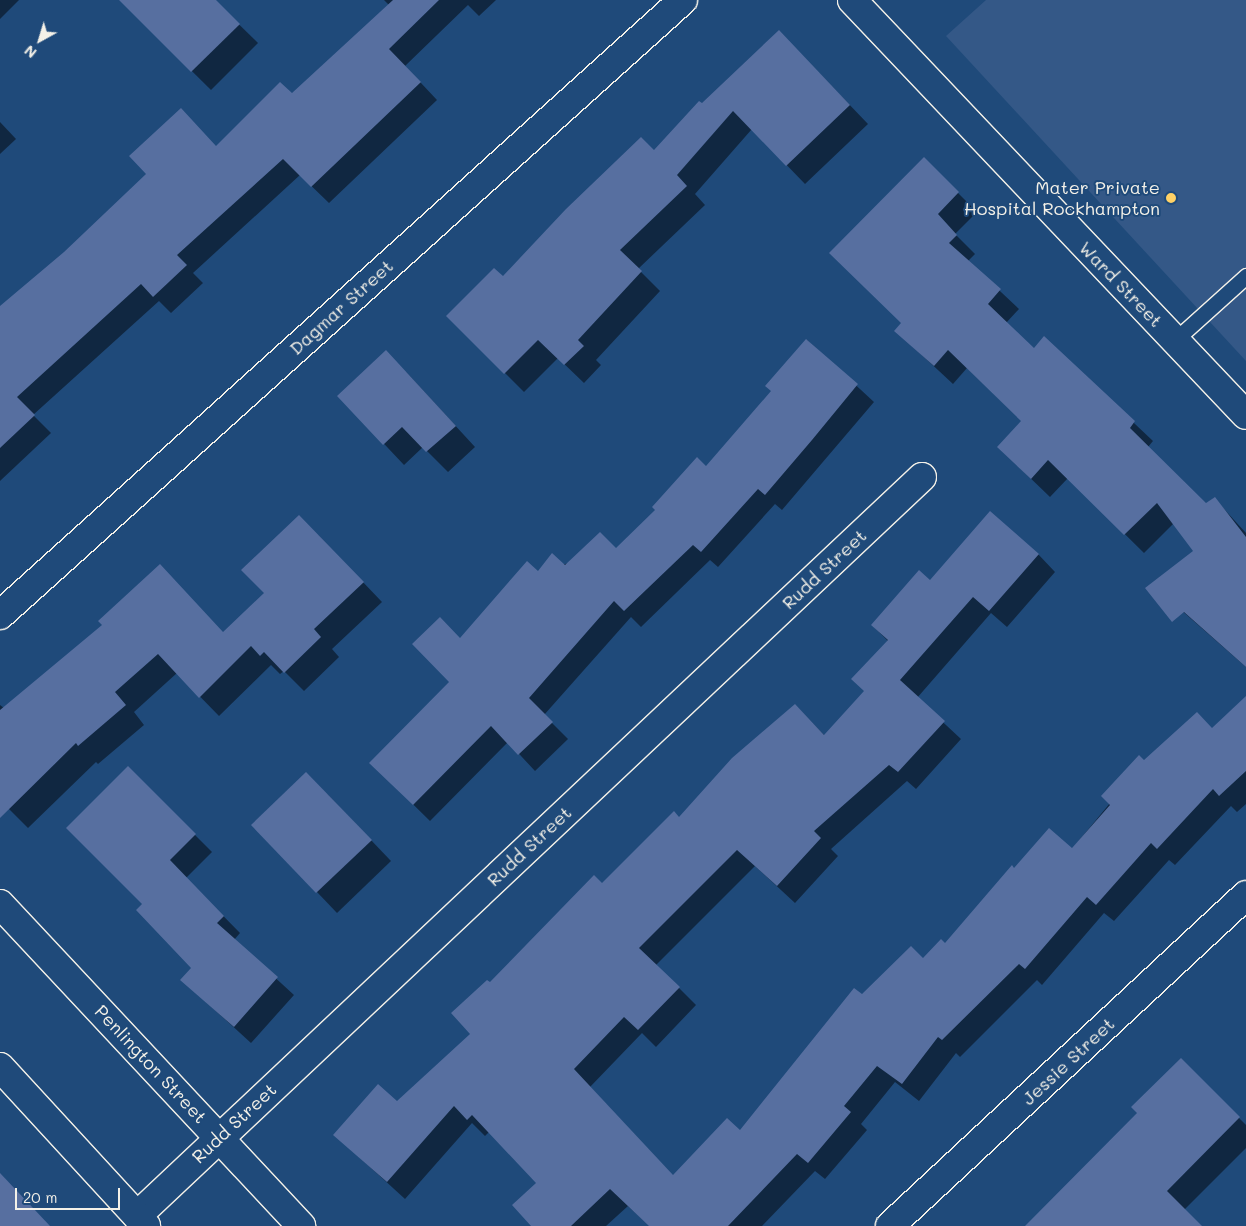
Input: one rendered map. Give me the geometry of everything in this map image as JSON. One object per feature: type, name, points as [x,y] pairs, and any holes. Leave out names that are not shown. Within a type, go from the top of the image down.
[{"type":"street","name":"Dagmar Street","points":[[0,615],[683,0]]},
{"type":"street","name":"Ward Street","points":[[852,0],[1246,415]]},
{"type":"street","name":"Rudd Street","points":[[141,1221],[220,1136],[922,476]]},
{"type":"street","name":"Jessie Street","points":[[890,1226],[1246,895]]},
{"type":"street","name":"Penlington Street","points":[[0,904],[220,1136],[301,1226]]},
{"type":"street","points":[[0,1067],[141,1221]]},
{"type":"lane","points":[[1175,340],[1246,276]]},
{"type":"shaded area","name":"Mater Private Hospital Rockhampton","points":[[986,0],[1246,0],[1246,361],[946,36]]},
{"type":"building","points":[[119,0],[216,0],[240,24],[191,72]]},
{"type":"building","points":[[393,0],[439,0],[389,49],[421,82],[311,187],[283,159],[177,255],[187,265],[153,297],[141,284],[17,397],[35,415],[0,448],[0,306],[64,252],[146,174],[129,156],[181,108],[216,146],[280,82],[292,93]]},
{"type":"building","points":[[779,30],[850,105],[786,166],[733,111],[677,175],[687,186],[620,250],[642,271],[578,340],[584,346],[564,365],[538,340],[504,374],[446,316],[494,268],[503,276],[566,209],[641,137],[654,150],[699,101],[702,103]]},
{"type":"building","points":[[924,157],[959,192],[938,214],[957,235],[949,243],[1001,289],[988,304],[1034,348],[1044,336],[1135,421],[1130,428],[1206,503],[1215,497],[1246,537],[1246,667],[1184,612],[1172,622],[1145,588],[1193,551],[1157,503],[1124,535],[1048,460],[1031,479],[997,447],[1021,421],[948,350],[934,366],[894,331],[901,323],[829,253]]},
{"type":"building","points":[[806,339],[858,384],[812,440],[765,495],[758,489],[701,552],[693,545],[624,611],[614,601],[529,698],[553,722],[518,755],[491,726],[413,805],[369,763],[449,682],[412,644],[440,617],[460,638],[527,561],[538,571],[552,553],[565,565],[600,532],[616,548],[655,510],[652,507],[697,457],[706,466],[771,391],[765,386]]},
{"type":"building","points":[[386,350],[456,426],[426,452],[402,427],[383,445],[337,396]]},
{"type":"building","points":[[990,511],[1039,554],[989,611],[973,597],[900,680],[945,721],[898,772],[889,765],[814,831],[821,838],[777,886],[737,850],[639,948],[680,987],[638,1030],[624,1017],[574,1069],[673,1175],[727,1118],[740,1130],[854,988],[862,994],[911,946],[923,958],[941,939],[945,943],[1012,865],[1014,868],[1049,828],[1072,848],[1110,805],[1101,796],[1139,755],[1144,760],[1197,712],[1212,728],[1246,696],[1246,771],[1219,796],[1213,789],[1157,849],[1151,843],[1096,905],[1087,897],[1025,969],[1019,964],[942,1040],[938,1037],[902,1084],[877,1066],[844,1106],[851,1112],[808,1163],[797,1154],[728,1226],[649,1226],[610,1189],[571,1226],[531,1226],[512,1205],[536,1183],[472,1115],[467,1120],[454,1106],[387,1182],[333,1135],[378,1084],[397,1101],[470,1034],[451,1013],[487,980],[490,982],[594,875],[602,883],[674,811],[679,817],[732,758],[795,704],[824,735],[864,691],[851,679],[888,640],[871,625],[919,570],[930,580]]},
{"type":"building","points":[[299,515],[364,582],[314,629],[321,637],[284,673],[264,652],[260,656],[251,646],[199,698],[158,654],[115,692],[126,705],[78,746],[76,743],[0,818],[0,710],[102,625],[98,621],[160,564],[223,632],[264,593],[241,570]]},
{"type":"building","points":[[128,766],[196,834],[170,860],[224,916],[217,923],[278,977],[234,1027],[180,980],[191,968],[136,910],[142,904],[66,828]]},
{"type":"building","points":[[306,772],[372,840],[316,893],[251,825]]},
{"type":"building","points":[[1181,1058],[1240,1117],[1167,1191],[1202,1226],[1025,1226],[1137,1113],[1131,1107]]},
{"type":"building","points":[[0,1173],[50,1226],[0,1226]]},
{"type":"place","name":"Mater Private Hospital Rockhampton","points":[[1171,198]]}]
